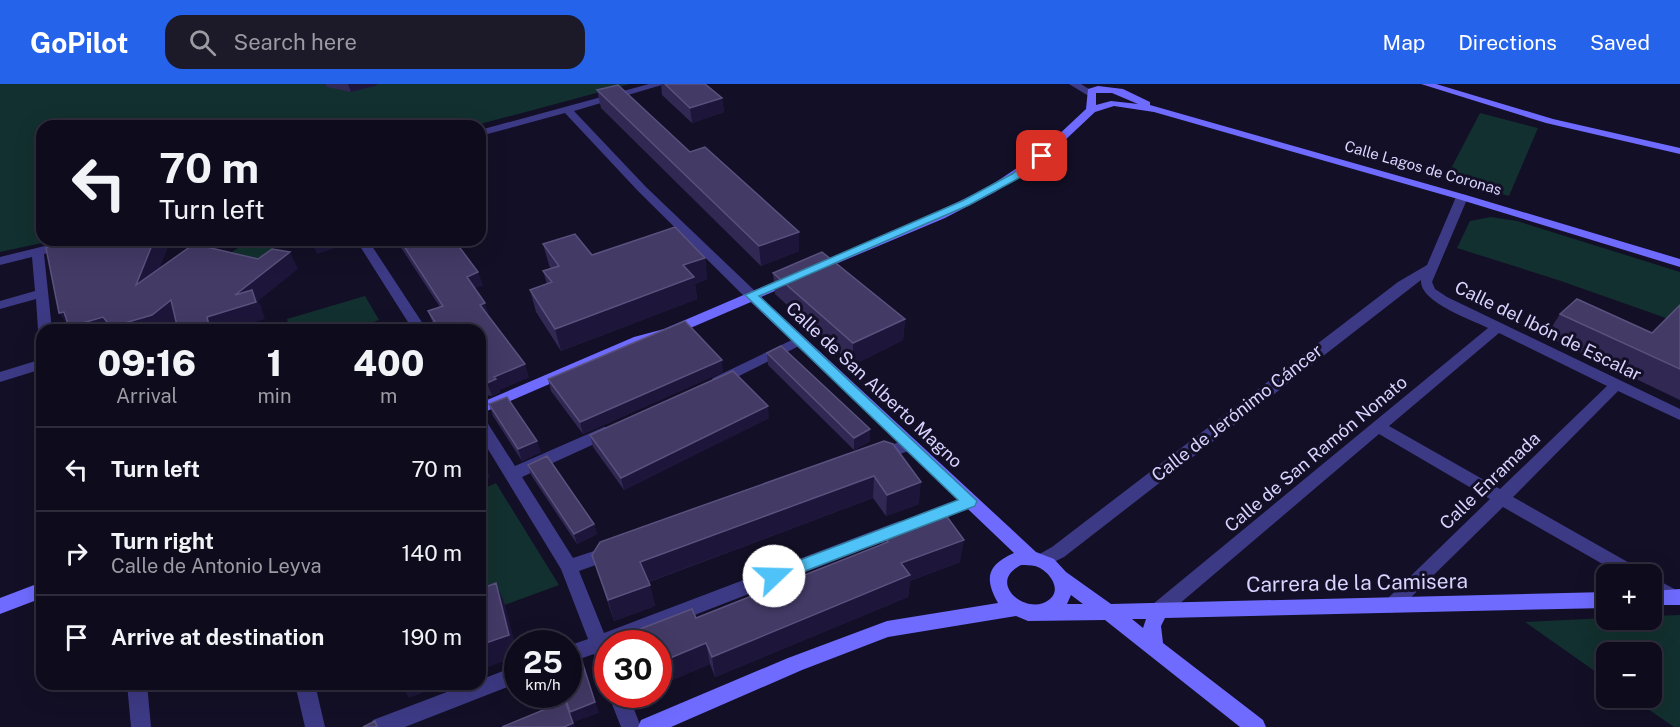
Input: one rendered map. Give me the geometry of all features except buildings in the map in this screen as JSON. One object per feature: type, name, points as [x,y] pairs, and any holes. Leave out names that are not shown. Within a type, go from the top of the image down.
[{"type":"street","points":[[486,131],[660,84]]},
{"type":"street","points":[[1074,84],[1091,91],[1099,102],[1114,104]]},
{"type":"street","points":[[1426,84],[1550,121],[1680,151]]},
{"type":"street","points":[[1457,84],[1586,120],[1680,141]]},
{"type":"street","points":[[1091,91],[1106,86]]},
{"type":"street","name":"Calle Lagos de Coronas","points":[[1106,86],[1130,90],[1155,109]]},
{"type":"street","points":[[486,406],[639,340],[669,332],[716,313],[751,295],[941,215],[991,190],[1042,156],[1091,110],[1125,102],[1130,90]]},
{"type":"street","points":[[1091,91],[1091,110]]},
{"type":"street","name":"Calle Lagos de Coronas","points":[[1114,104],[1155,109],[1462,196],[1680,263]]},
{"type":"street","name":"Calle de San Alberto Magno","points":[[567,109],[642,189],[798,341],[908,445],[1036,560]]},
{"type":"street","name":"Calle del Ibón de Escalar","points":[[1462,196],[1426,282],[1429,291],[1442,300],[1680,415]]},
{"type":"street","points":[[0,261],[61,246]]},
{"type":"street","points":[[366,246],[416,324]]},
{"type":"street","points":[[38,252],[44,324]]},
{"type":"street","name":"Calle de Jerónimo Cáncer","points":[[1036,560],[1058,552],[1403,285],[1432,267]]},
{"type":"street","points":[[0,305],[41,293]]},
{"type":"street","name":"Calle de San Ramón Nonato","points":[[1159,610],[1497,327]]},
{"type":"street","points":[[704,387],[798,341]]},
{"type":"street","points":[[0,377],[36,366]]},
{"type":"street","name":"Calle Enramada","points":[[1392,605],[1617,384]]},
{"type":"street","points":[[511,475],[618,426]]},
{"type":"street","points":[[1378,427],[1616,564]]},
{"type":"street","points":[[486,433],[569,567],[594,630]]},
{"type":"street","points":[[864,461],[908,445]]},
{"type":"street","points":[[633,630],[970,501]]},
{"type":"street","points":[[569,567],[624,548]]},
{"type":"street","points":[[1061,578],[1062,597],[1054,607],[1044,612],[1032,613],[1016,608],[1008,603],[998,591],[998,574],[1002,566],[1012,560],[1036,560],[1052,567],[1061,578],[1109,612],[1256,727]]},
{"type":"street","points":[[1662,590],[1677,598]]},
{"type":"street","points":[[0,606],[36,592]]},
{"type":"street","name":"Carrera de la Camisera","points":[[1044,612],[1596,600]]},
{"type":"street","points":[[648,727],[795,664],[887,629],[1016,608]]},
{"type":"street","points":[[1154,647],[1152,626],[1159,610]]},
{"type":"street","points":[[486,686],[504,679]]},
{"type":"street","points":[[138,690],[141,727]]},
{"type":"street","points":[[306,690],[315,727]]},
{"type":"street","points":[[380,727],[476,690]]},
{"type":"street","points":[[624,708],[631,727]]},
{"type":"green space","points":[[0,84],[630,84],[486,123],[486,120],[36,120],[36,244],[0,252]]},
{"type":"green space","points":[[1480,113],[1538,128],[1509,196],[1446,178]]},
{"type":"green space","points":[[1491,217],[1517,221],[1680,272],[1680,323],[1558,280],[1457,248],[1470,221]]},
{"type":"green space","points":[[241,246],[260,246],[290,252],[268,269],[222,259]]},
{"type":"green space","points":[[365,296],[379,320],[368,324],[285,324],[288,323],[287,319]]},
{"type":"green space","points":[[496,483],[559,585],[486,612],[486,487]]},
{"type":"green space","points":[[1680,615],[1680,727],[1674,727],[1646,708],[1662,708],[1662,642],[1596,642],[1596,672],[1525,622],[1596,618],[1596,630],[1662,630],[1662,616]]},
{"type":"route","points":[[774,576],[970,501],[751,295],[965,203],[1015,176],[1042,156]]}]
